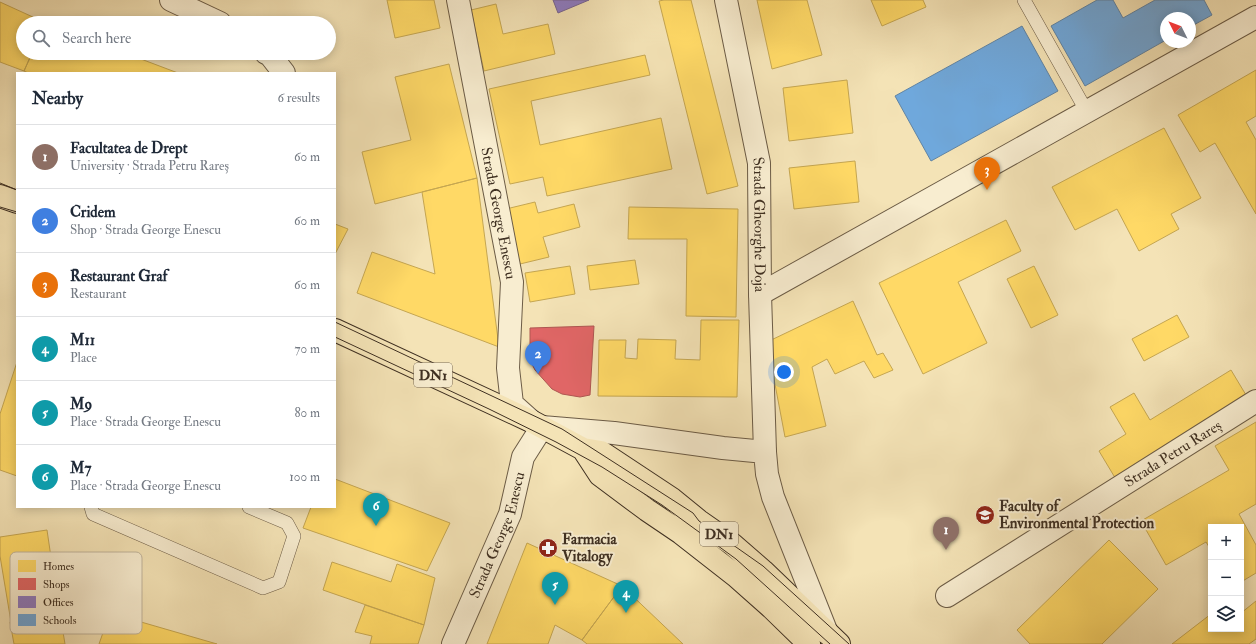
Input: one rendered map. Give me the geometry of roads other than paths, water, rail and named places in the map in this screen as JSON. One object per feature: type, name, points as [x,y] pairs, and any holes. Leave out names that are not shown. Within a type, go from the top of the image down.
[{"type":"main road","points":[[0,196],[16,202]]},
{"type":"main road","name":"DN1","points":[[336,330],[537,424],[583,449],[600,475],[681,533],[736,576],[772,608],[825,640]]},
{"type":"street","points":[[171,0],[205,16]]},
{"type":"street","name":"Strada George Enescu","points":[[453,644],[510,514],[523,457],[537,424],[512,404],[508,368],[512,282],[458,0]]},
{"type":"street","name":"Strada Gheorghe Doja","points":[[726,0],[759,163],[760,294],[767,474],[773,497],[825,640]]},
{"type":"street","points":[[760,294],[1256,17]]},
{"type":"street","points":[[272,60],[283,72]]},
{"type":"street","name":"Strada Petru Rareș","points":[[947,596],[1256,401]]},
{"type":"street","points":[[537,424],[765,452]]},
{"type":"lane","points":[[1024,0],[1087,112]]},
{"type":"lane","points":[[91,508],[93,514],[263,588],[278,582],[294,536],[287,523],[251,508]]},
{"type":"tram line","points":[[0,183],[16,190]]},
{"type":"tram line","points":[[0,207],[16,212]]},
{"type":"tram line","points":[[336,322],[562,429],[693,513],[699,521],[763,566],[849,644]]},
{"type":"tram line","points":[[336,337],[489,409],[556,442],[602,467],[662,505],[736,559],[830,644]]},
{"type":"place","name":"Restaurant Graf","points":[[987,190]]},
{"type":"place","name":"Cridem","points":[[538,374]]},
{"type":"place","name":"Faculty of Environmental Protection","points":[[985,515]]},
{"type":"place","name":"M7","points":[[376,526]]},
{"type":"place","name":"Farmacia Vitalogy","points":[[548,548]]},
{"type":"place","name":"Facultatea de Drept","points":[[946,550]]},
{"type":"place","name":"M9","points":[[555,605]]},
{"type":"place","name":"M11","points":[[626,613]]}]
